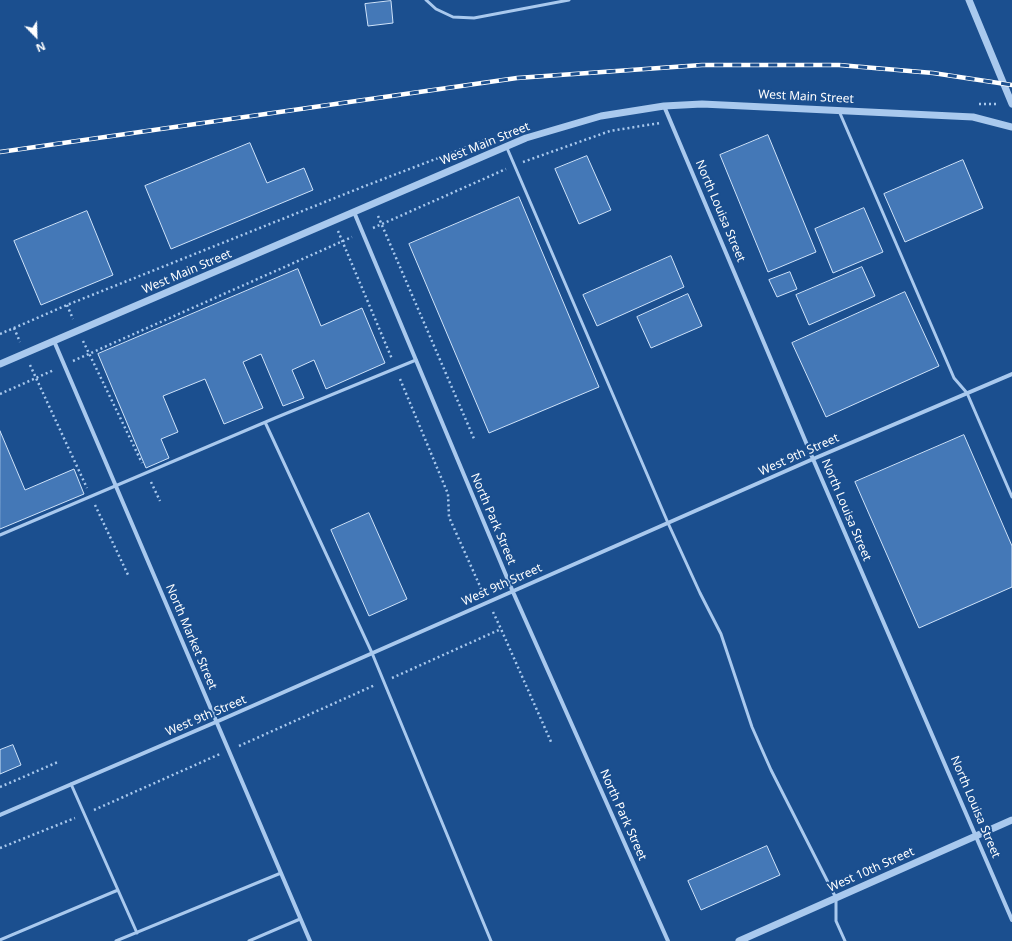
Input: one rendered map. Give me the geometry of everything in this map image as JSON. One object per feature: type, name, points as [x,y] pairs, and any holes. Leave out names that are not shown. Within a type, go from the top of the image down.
[{"type":"street","points":[[969,0],[1008,104]]},
{"type":"street","name":"West Main Street","points":[[0,364],[506,146],[526,138],[600,116],[664,106],[702,104],[973,116],[1012,127]]},
{"type":"street","name":"North Louisa Street","points":[[664,106],[813,459],[1012,920]]},
{"type":"street","name":"North Park Street","points":[[354,212],[513,592],[668,941]]},
{"type":"street","name":"North Market Street","points":[[54,341],[310,941]]},
{"type":"street","name":"West 9th Street","points":[[0,815],[513,592],[813,459],[1012,374]]},
{"type":"street","name":"West 10th Street","points":[[739,941],[1012,820]]},
{"type":"lane","points":[[426,0],[436,9],[453,17],[474,18],[569,0]]},
{"type":"lane","points":[[838,110],[954,378],[967,393],[1012,497]]},
{"type":"lane","points":[[506,146],[668,523],[700,593],[721,634],[752,727],[836,898],[836,921],[845,941]]},
{"type":"lane","points":[[0,535],[265,422],[416,360]]},
{"type":"lane","points":[[265,422],[372,653],[491,941]]},
{"type":"lane","points":[[71,784],[136,933]]},
{"type":"lane","points":[[116,941],[281,873]]},
{"type":"lane","points":[[0,940],[118,890]]},
{"type":"lane","points":[[249,941],[300,919]]},
{"type":"path","points":[[975,103],[1008,104]]},
{"type":"path","points":[[0,394],[514,166],[610,131],[671,121]]},
{"type":"path","points":[[0,334],[67,305],[324,202],[489,138]]},
{"type":"path","points":[[365,186],[476,441]]},
{"type":"path","points":[[324,202],[343,242],[448,494],[449,518],[502,629],[552,744]]},
{"type":"path","points":[[67,305],[160,501]]},
{"type":"path","points":[[14,328],[128,577]]},
{"type":"path","points":[[0,848],[84,814],[502,629]]},
{"type":"path","points":[[0,787],[58,762]]},
{"type":"building","points":[[391,1],[393,23],[368,26],[365,4]]},
{"type":"building","points":[[768,135],[816,252],[768,272],[720,155]]},
{"type":"building","points":[[250,143],[267,183],[304,168],[313,190],[171,249],[145,186]]},
{"type":"building","points":[[587,156],[611,210],[579,224],[555,169]]},
{"type":"building","points":[[963,160],[983,208],[905,242],[884,194]]},
{"type":"building","points":[[519,197],[599,387],[489,433],[409,244]]},
{"type":"building","points":[[864,208],[883,252],[833,273],[815,229]]},
{"type":"building","points":[[87,211],[113,275],[41,305],[14,241]]},
{"type":"building","points":[[671,256],[684,287],[597,326],[583,295]]},
{"type":"building","points":[[862,267],[875,296],[809,325],[796,295]]},
{"type":"building","points":[[298,269],[321,326],[362,308],[385,363],[326,389],[314,360],[292,370],[304,398],[283,406],[261,354],[243,362],[263,408],[224,424],[205,379],[163,396],[178,432],[161,439],[169,458],[146,468],[98,354]]},
{"type":"building","points":[[790,272],[797,289],[777,297],[769,280]]},
{"type":"building","points":[[905,292],[939,366],[826,417],[792,343]]},
{"type":"building","points":[[688,294],[702,326],[651,348],[637,317]]},
{"type":"building","points":[[0,431],[25,490],[74,469],[84,494],[0,529]]},
{"type":"building","points":[[964,435],[1012,546],[1012,587],[919,628],[855,482]]},
{"type":"building","points":[[369,513],[407,599],[369,616],[331,530]]},
{"type":"building","points":[[13,745],[21,765],[0,774],[0,750]]},
{"type":"building","points":[[767,846],[780,875],[701,910],[688,881]]},
{"type":"railway","points":[[0,152],[517,78],[702,65],[839,65],[933,73],[1012,85]]}]
